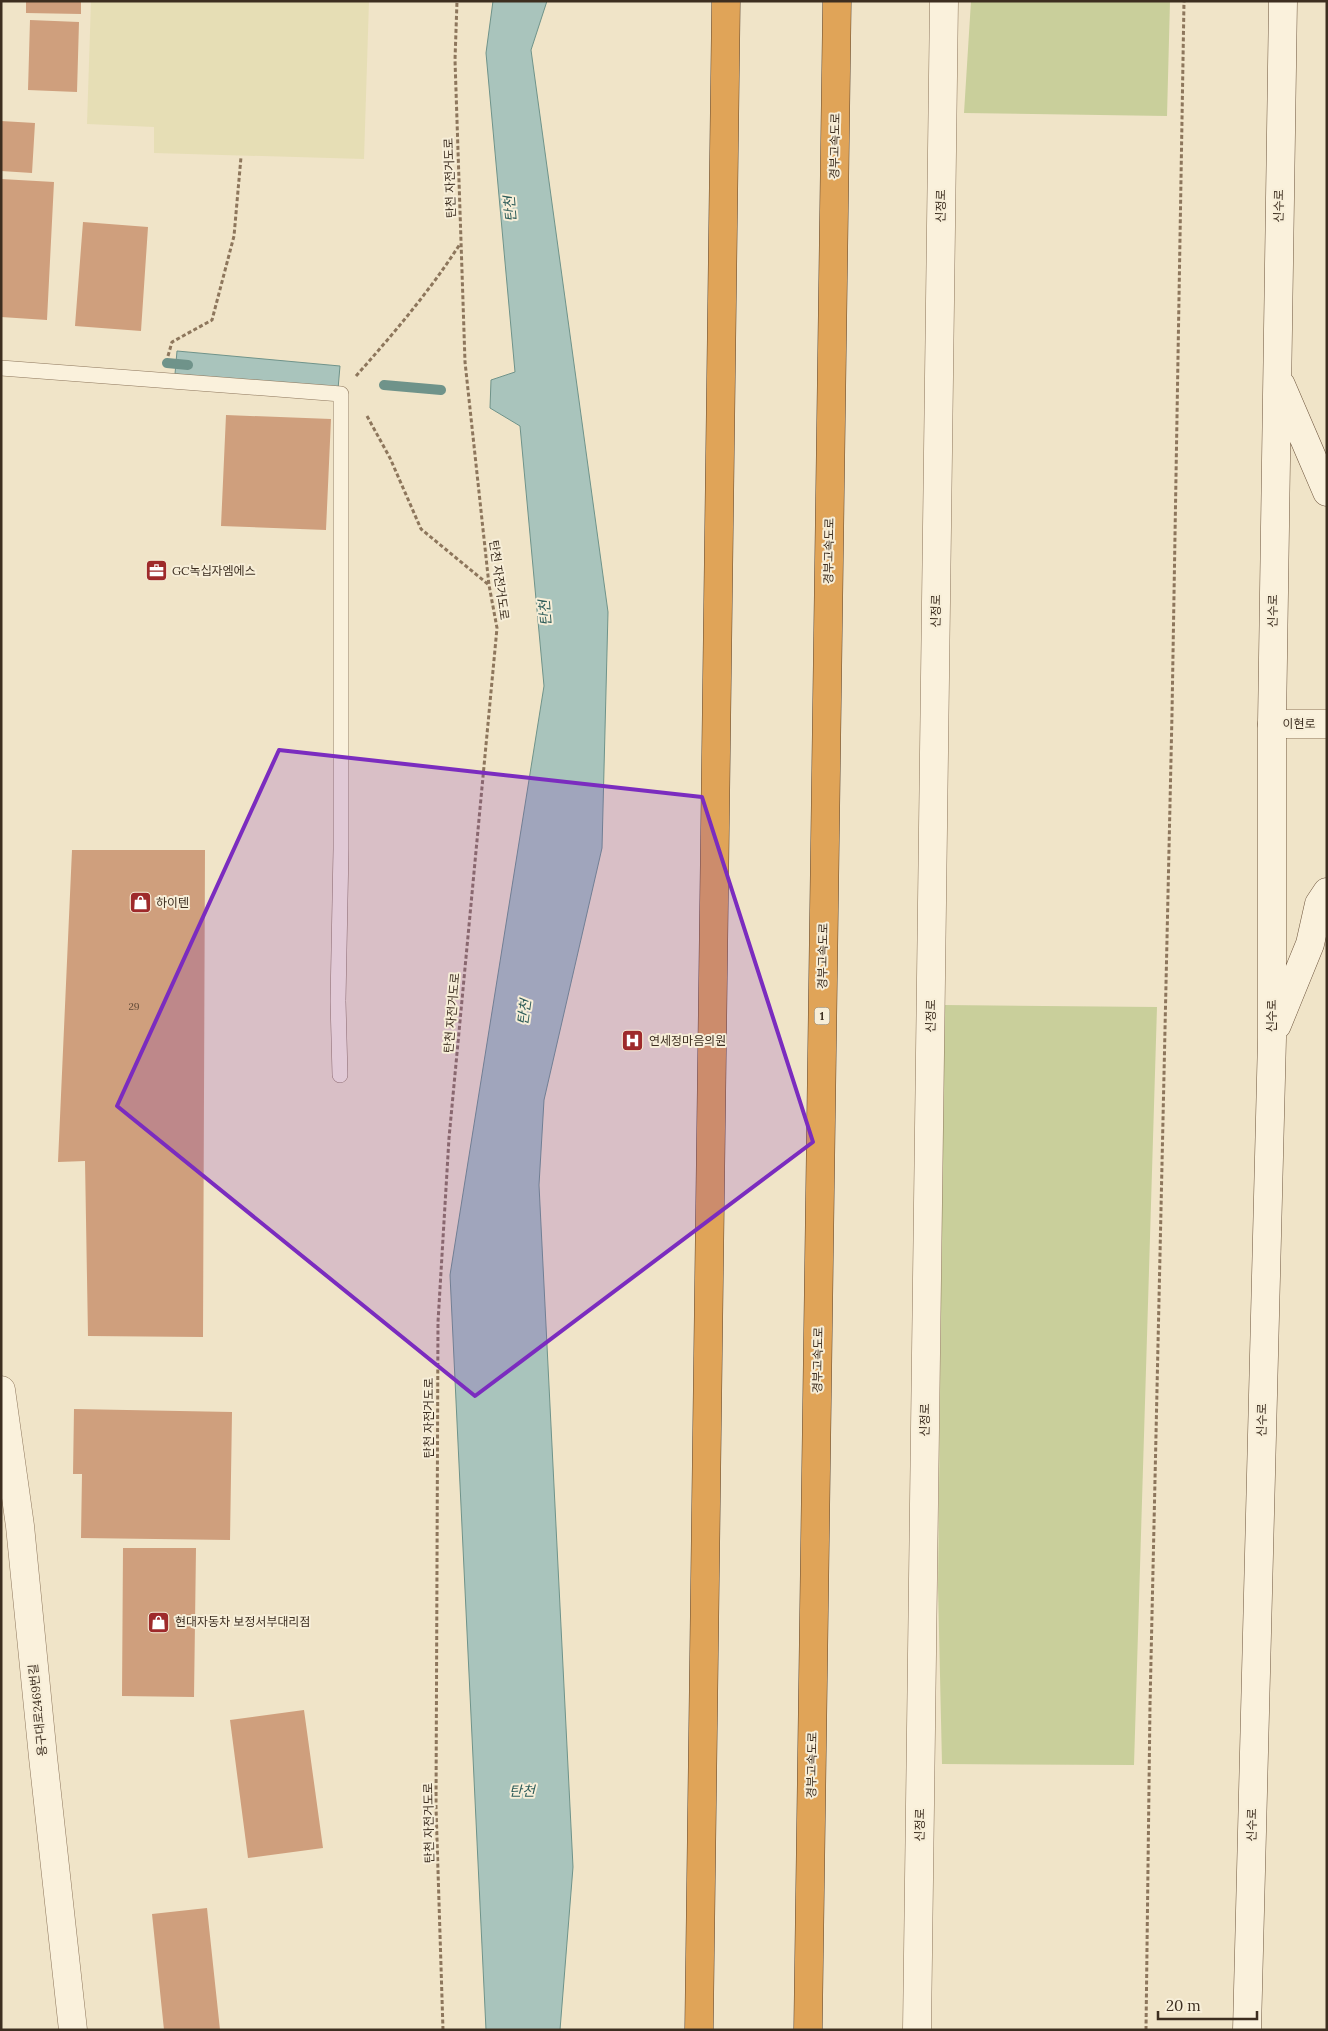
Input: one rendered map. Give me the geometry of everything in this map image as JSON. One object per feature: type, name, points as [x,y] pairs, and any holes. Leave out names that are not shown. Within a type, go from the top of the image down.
[{"type":"highway","points":[[699,2030],[726,1]]},
{"type":"highway","name":"경부고속도로","points":[[808,2030],[837,1]]},
{"type":"street","name":"신정로","points":[[917,2030],[944,1]]},
{"type":"street","name":"신수로","points":[[1247,2030],[1272,1038],[1272,724],[1283,1]]},
{"type":"street","points":[[1277,375],[1327,492]]},
{"type":"street","name":"이현로","points":[[1272,724],[1327,724]]},
{"type":"street","points":[[1272,1038],[1310,944],[1319,904],[1327,892]]},
{"type":"street","name":"용구대로2469번길","points":[[1,1390],[20,1526],[73,2030]]},
{"type":"lane","points":[[1,368],[342,394],[342,830],[338,1000],[340,1075]]},
{"type":"path","name":"탄천 자전거도로","points":[[443,2030],[436,1807],[438,1322],[449,1138],[497,628],[489,585],[464,362],[455,60],[457,1]]},
{"type":"path","points":[[1146,2030],[1150,1705],[1172,714],[1184,1]]},
{"type":"path","points":[[172,342],[212,320],[234,236],[241,157]]},
{"type":"path","points":[[461,242],[438,278],[406,320],[342,394],[368,417],[390,458],[421,529],[489,585]]},
{"type":"highlighted area","points":[[279,750],[702,797],[813,1142],[475,1396],[117,1106]]},
{"type":"shaded area","points":[[91,1],[369,1],[364,159],[154,153],[154,127],[87,124]]},
{"type":"green space","points":[[971,1],[1170,1],[1167,116],[964,113]]},
{"type":"green space","points":[[944,1005],[1157,1007],[1134,1765],[942,1764],[938,1587]]},
{"type":"water","name":"탄천","points":[[493,1],[547,1],[531,50],[608,612],[602,848],[544,1100],[539,1185],[573,1867],[560,2030],[486,2030],[450,1275],[544,686],[520,426],[490,408],[491,380],[515,372],[486,53]]},
{"type":"water","points":[[177,351],[340,366],[338,389],[175,374]]},
{"type":"building","points":[[26,1],[81,1],[81,14],[26,13]]},
{"type":"building","points":[[30,20],[79,22],[77,92],[28,90]]},
{"type":"building","points":[[1,121],[35,123],[32,173],[1,171]]},
{"type":"building","points":[[1,179],[54,182],[47,320],[1,317]]},
{"type":"building","points":[[83,222],[148,227],[141,331],[75,326]]},
{"type":"building","points":[[226,415],[331,419],[326,530],[221,526]]},
{"type":"building","points":[[72,850],[205,850],[203,1337],[88,1336],[85,1161],[58,1162]]},
{"type":"building","points":[[74,1409],[232,1412],[230,1540],[81,1538],[82,1474],[73,1474]]},
{"type":"building","name":"현대자동차 보정서부대리점","points":[[123,1548],[196,1548],[194,1697],[122,1696]]},
{"type":"building","points":[[304,1710],[323,1848],[248,1858],[230,1720]]},
{"type":"building","points":[[207,1908],[220,2030],[164,2030],[152,1914]]},
{"type":"waterway","points":[[167,363],[188,365]]},
{"type":"waterway","points":[[384,385],[441,390]]},
{"type":"place","name":"GC녹십자엠에스","points":[[156,571]]},
{"type":"place","name":"하이텐","points":[[140,903]]},
{"type":"place","name":"연세정마음의원","points":[[633,1041]]},
{"type":"place","name":"현대자동차 보정서부대리점","points":[[159,1622]]}]
